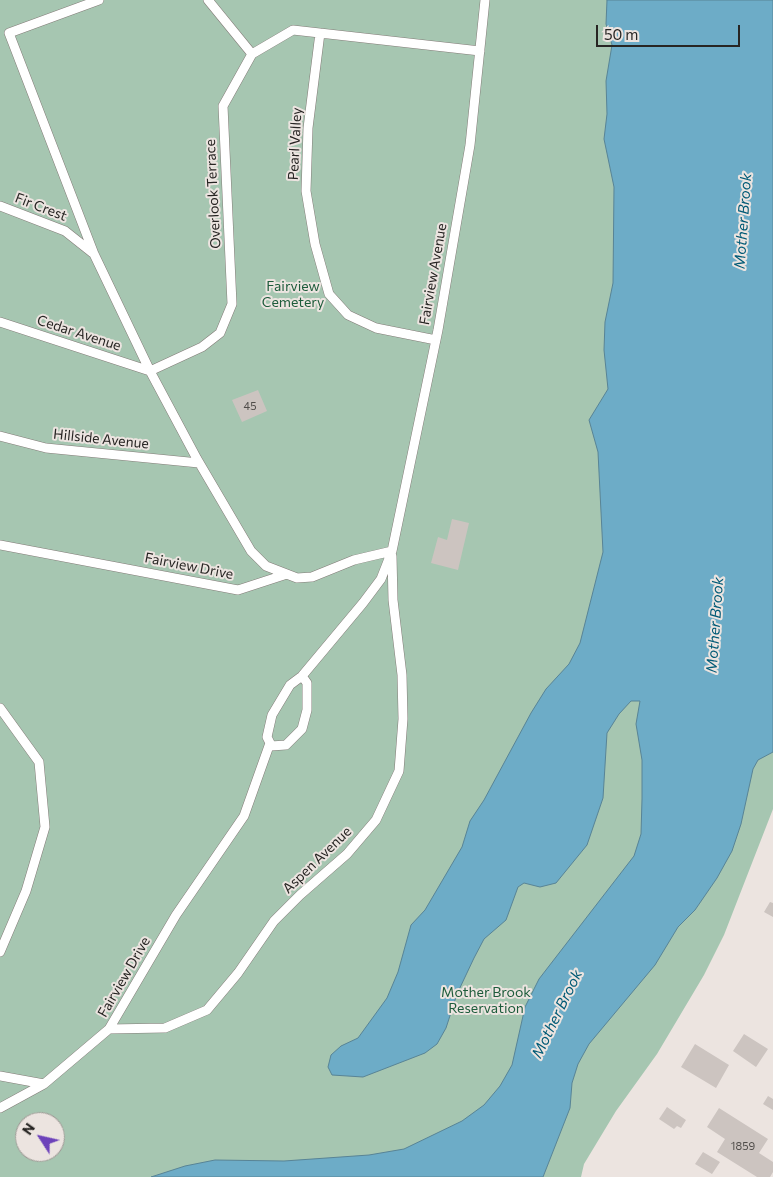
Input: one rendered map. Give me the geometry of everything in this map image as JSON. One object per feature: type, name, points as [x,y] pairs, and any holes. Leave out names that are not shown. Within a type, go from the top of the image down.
[{"type":"lane","points":[[99,0],[4,31],[94,254],[150,371],[199,463],[251,551],[266,566],[284,575]]},
{"type":"lane","points":[[208,0],[252,54],[293,30],[480,51]]},
{"type":"lane","name":"Fairview Avenue","points":[[392,551],[436,340],[470,145],[485,0]]},
{"type":"lane","name":"Pearl Valley","points":[[320,33],[308,128],[306,191],[315,244],[329,294],[348,316],[376,328],[436,340]]},
{"type":"lane","name":"Overlook Terrace","points":[[150,371],[202,347],[220,333],[232,304],[223,106],[252,54]]},
{"type":"lane","name":"Fir Crest","points":[[0,206],[65,230],[94,254]]},
{"type":"lane","name":"Cedar Avenue","points":[[0,322],[150,371]]},
{"type":"lane","name":"Hillside Avenue","points":[[0,436],[46,448],[199,463]]},
{"type":"lane","name":"Fairview Drive","points":[[0,545],[238,590],[284,575],[297,578],[312,577],[354,560],[392,551]]},
{"type":"lane","name":"Fairview Drive","points":[[0,1108],[44,1084],[109,1029],[176,915],[244,816],[270,743],[267,737],[272,714],[290,685],[302,676],[369,595],[380,579],[392,551]]},
{"type":"lane","name":"Aspen Avenue","points":[[109,1029],[165,1028],[207,1010],[238,973],[274,922],[300,895],[347,854],[376,820],[400,771],[403,719],[402,675],[393,600],[392,551]]},
{"type":"lane","points":[[270,743],[272,746],[286,745],[302,729],[307,710],[307,683],[302,676]]},
{"type":"lane","points":[[0,708],[39,762],[46,827],[26,891],[0,952]]},
{"type":"lane","points":[[0,1076],[44,1084]]},
{"type":"green space","name":"Fairview Cemetery","points":[[0,0],[773,0],[773,809],[724,935],[704,975],[657,1054],[616,1111],[584,1164],[581,1177],[0,1177]]},
{"type":"water","name":"Mother Brook Reservation","points":[[607,0],[773,0],[773,752],[758,760],[753,769],[741,824],[732,851],[717,878],[695,910],[678,927],[655,965],[589,1044],[578,1064],[572,1083],[570,1108],[543,1177],[151,1177],[185,1166],[215,1160],[284,1161],[369,1155],[404,1149],[462,1121],[484,1105],[500,1086],[512,1065],[525,1007],[539,979],[634,856],[641,834],[642,760],[636,724],[640,701],[631,701],[619,714],[607,733],[603,798],[587,845],[556,883],[540,887],[524,883],[518,887],[506,920],[484,939],[474,958],[457,994],[446,1028],[437,1044],[425,1053],[363,1077],[332,1075],[328,1067],[331,1055],[341,1046],[358,1038],[387,998],[398,972],[411,925],[425,910],[462,847],[470,821],[484,800],[531,713],[546,689],[569,664],[580,643],[603,552],[598,452],[589,420],[608,389],[604,350],[605,322],[613,283],[614,187],[604,139],[607,114],[606,81],[612,45],[606,24]]},
{"type":"building","points":[[258,390],[267,411],[242,422],[232,400]]},
{"type":"building","points":[[452,519],[469,523],[458,570],[431,563],[438,537],[447,540]]},
{"type":"building","points":[[770,902],[773,903],[773,917],[764,912]]},
{"type":"building","points":[[744,1034],[768,1049],[756,1067],[733,1051]]},
{"type":"building","points":[[695,1044],[729,1065],[716,1088],[681,1067]]},
{"type":"building","points":[[768,1096],[773,1099],[773,1110],[763,1104]]},
{"type":"building","points":[[667,1107],[686,1120],[681,1128],[677,1126],[674,1129],[659,1119]]},
{"type":"building","points":[[719,1108],[768,1139],[759,1153],[773,1162],[773,1172],[770,1177],[757,1177],[717,1152],[725,1139],[707,1127]]},
{"type":"building","points":[[703,1152],[720,1162],[712,1174],[695,1164]]},
{"type":"water label","name":"Mother Brook","points":[[743,221]]},
{"type":"water label","name":"Mother Brook","points":[[715,625]]},
{"type":"water label","name":"Mother Brook","points":[[557,1014]]}]
